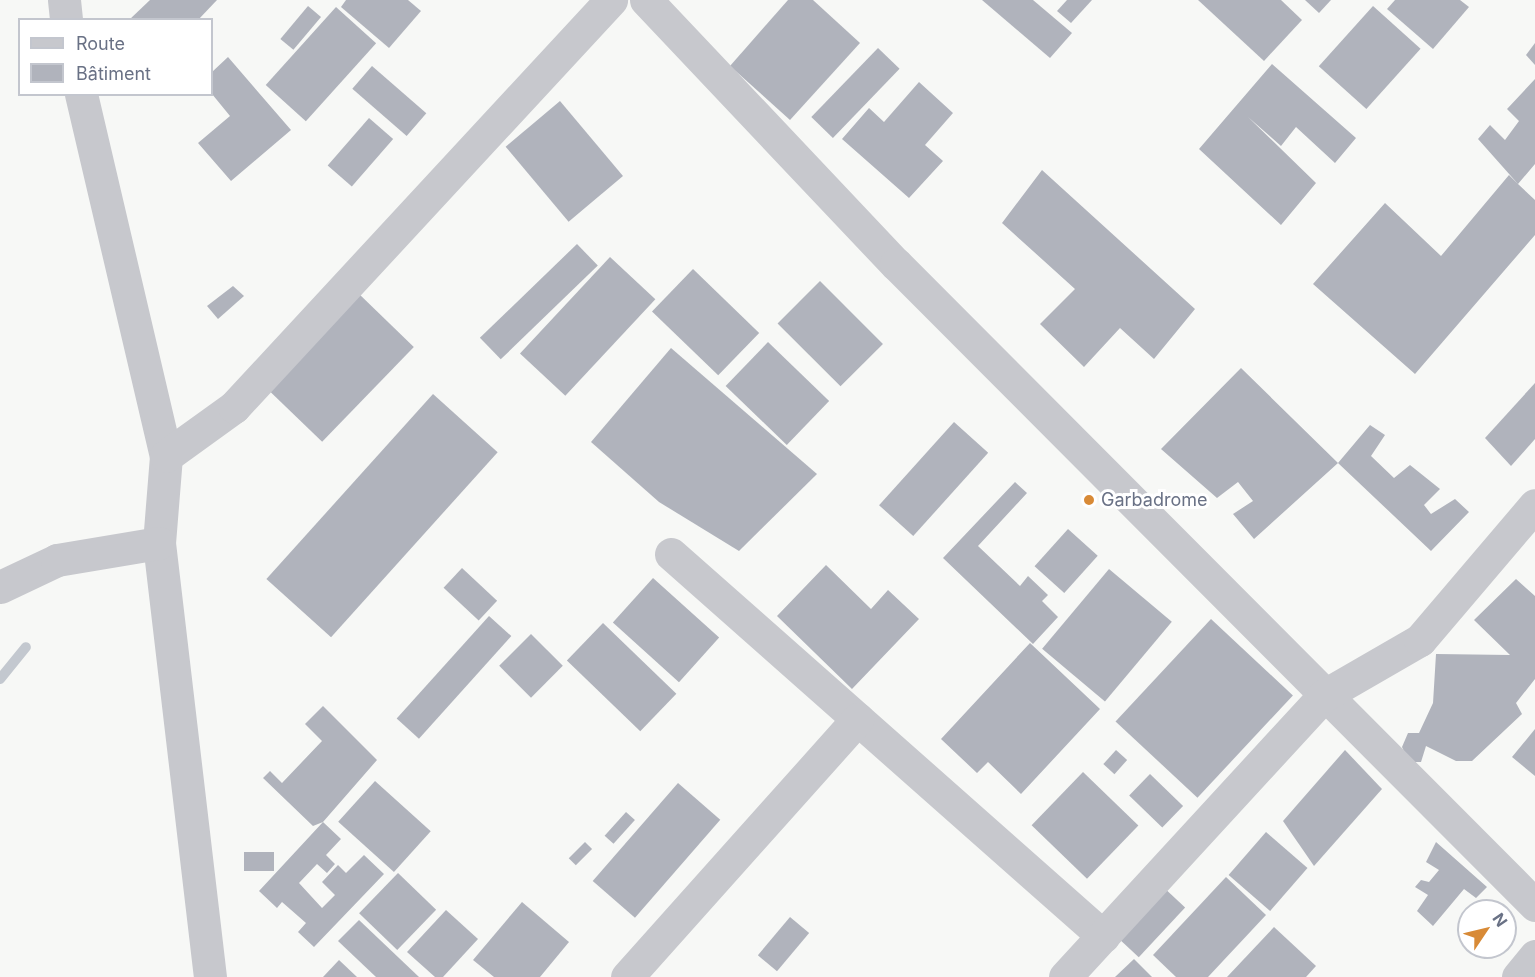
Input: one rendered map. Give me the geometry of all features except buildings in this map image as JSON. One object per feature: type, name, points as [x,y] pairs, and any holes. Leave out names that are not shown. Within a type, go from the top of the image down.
[{"type":"street","points":[[64,0],[66,18]]},
{"type":"street","points":[[166,456],[234,407],[611,0]]},
{"type":"street","points":[[646,0],[896,264],[1323,696],[1535,905]]},
{"type":"street","points":[[81,96],[166,456],[159,543],[210,977]]},
{"type":"street","points":[[1065,977],[1323,696],[1420,640],[1535,505]]},
{"type":"street","points":[[0,588],[57,560],[159,543]]},
{"type":"street","points":[[671,554],[1103,936]]},
{"type":"street","points":[[627,977],[858,719]]},
{"type":"street","points":[[1518,977],[1535,956]]},
{"type":"waterway","points":[[0,679],[26,647]]},
{"type":"place","name":"Garbadrome","points":[[1089,500]]}]
